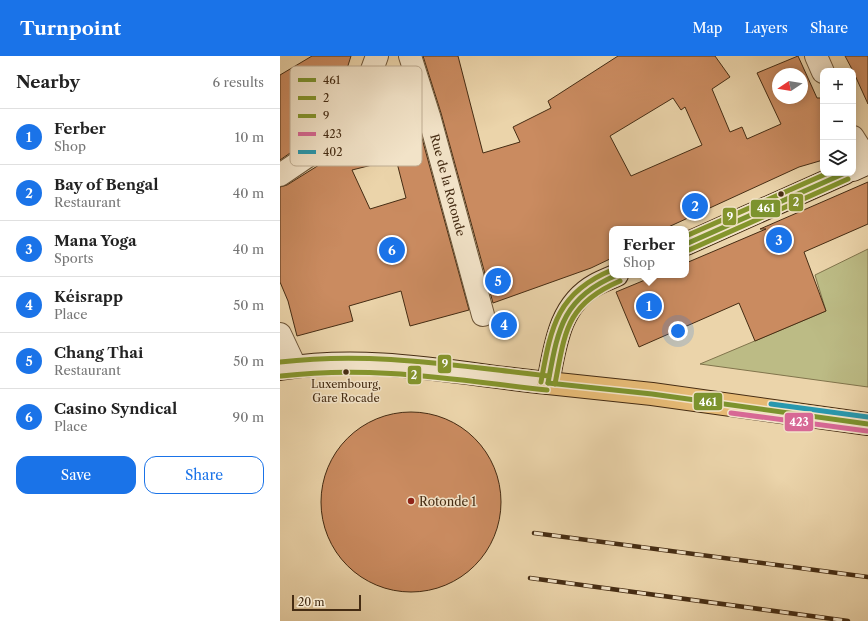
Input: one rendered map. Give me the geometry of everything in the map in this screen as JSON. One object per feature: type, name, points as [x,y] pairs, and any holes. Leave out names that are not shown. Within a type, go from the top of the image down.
[{"type":"main road","points":[[373,66],[377,56]]},
{"type":"main road","name":"Rue de la Rotonde","points":[[410,56],[413,66]]},
{"type":"main road","points":[[816,56],[821,68]]},
{"type":"main road","name":"Rue de la Rotonde","points":[[422,94],[483,315]]},
{"type":"main road","points":[[855,140],[868,162],[856,168]]},
{"type":"main road","points":[[280,175],[293,166]]},
{"type":"main road","points":[[689,243],[838,176]]},
{"type":"main road","points":[[548,383],[555,344],[561,324],[573,304],[593,286],[610,278]]},
{"type":"main road","points":[[280,334],[287,368],[358,364],[407,366],[652,394],[868,424]]},
{"type":"shaded area","points":[[868,249],[868,387],[700,364],[826,311],[815,275]]},
{"type":"building","points":[[312,56],[351,56],[348,66],[295,66]]},
{"type":"building","points":[[423,56],[458,56],[483,153],[520,142],[513,127],[551,108],[548,101],[618,56],[715,56],[730,77],[712,89],[730,132],[742,127],[747,139],[781,124],[757,73],[798,56],[803,68],[772,68],[772,104],[808,104],[808,78],[817,98],[820,98],[820,161],[799,167],[671,226],[609,226],[609,259],[591,268],[493,303],[441,113]],"holes":[[[673,98],[681,110],[685,107],[702,145],[631,176],[610,136]]]},
{"type":"building","points":[[845,56],[868,56],[868,104],[856,78],[856,68],[851,68]]},
{"type":"building","points":[[290,69],[290,153],[280,160],[280,75]]},
{"type":"building","points":[[422,138],[469,310],[410,326],[401,291],[349,306],[353,321],[297,336],[288,301],[280,282],[280,187],[287,185],[317,166],[368,166],[352,170],[370,209],[406,198],[398,166],[422,166]]},
{"type":"building","points":[[868,182],[868,224],[804,252],[826,311],[755,341],[739,303],[639,347],[616,292],[650,278],[689,278],[689,262],[766,229],[760,229]]},
{"type":"building","name":"Rotonde 1","points":[[402,412],[420,412],[445,419],[461,427],[475,438],[486,452],[494,468],[501,493],[501,511],[494,536],[486,552],[475,566],[461,577],[437,588],[420,592],[402,592],[385,588],[361,577],[341,559],[336,552],[325,528],[321,511],[321,493],[325,476],[336,452],[354,432],[361,427],[385,416]]},
{"type":"railway","points":[[534,533],[868,577]]},
{"type":"railway","points":[[530,578],[848,621]]},
{"type":"transit line","name":"9","points":[[689,235],[821,176]]},
{"type":"transit line","name":"461","points":[[689,243],[838,176]]},
{"type":"transit line","name":"2","points":[[689,250],[848,179]]},
{"type":"transit line","name":"9","points":[[541,382],[548,345],[559,314],[568,301],[579,290],[593,279],[609,271]]},
{"type":"transit line","name":"461","points":[[548,383],[555,347],[566,317],[584,294],[611,278]]},
{"type":"transit line","name":"2","points":[[555,384],[566,335],[578,310],[588,299],[620,281]]},
{"type":"transit line","name":"9","points":[[280,362],[314,359],[382,359],[448,364],[549,376]]},
{"type":"transit line","name":"2","points":[[281,376],[315,373],[382,373],[447,378],[547,390]]},
{"type":"transit line","name":"461","points":[[548,383],[652,394],[868,424]]},
{"type":"transit line","name":"402","points":[[771,404],[868,417]]},
{"type":"transit line","name":"423","points":[[731,413],[867,431]]},
{"type":"place","name":"Bay of Bengal","points":[[695,206]]},
{"type":"place","name":"Mana Yoga","points":[[779,240]]},
{"type":"place","name":"Casino Syndical","points":[[392,250]]},
{"type":"place","name":"Chang Thai","points":[[498,281]]},
{"type":"place","name":"Ferber","points":[[649,306]]},
{"type":"place","name":"Kéisrapp","points":[[504,325]]},
{"type":"place","name":"Luxembourg, Gare Rocade","points":[[346,372]]},
{"type":"place","name":"Rotonde 1","points":[[411,501]]}]
